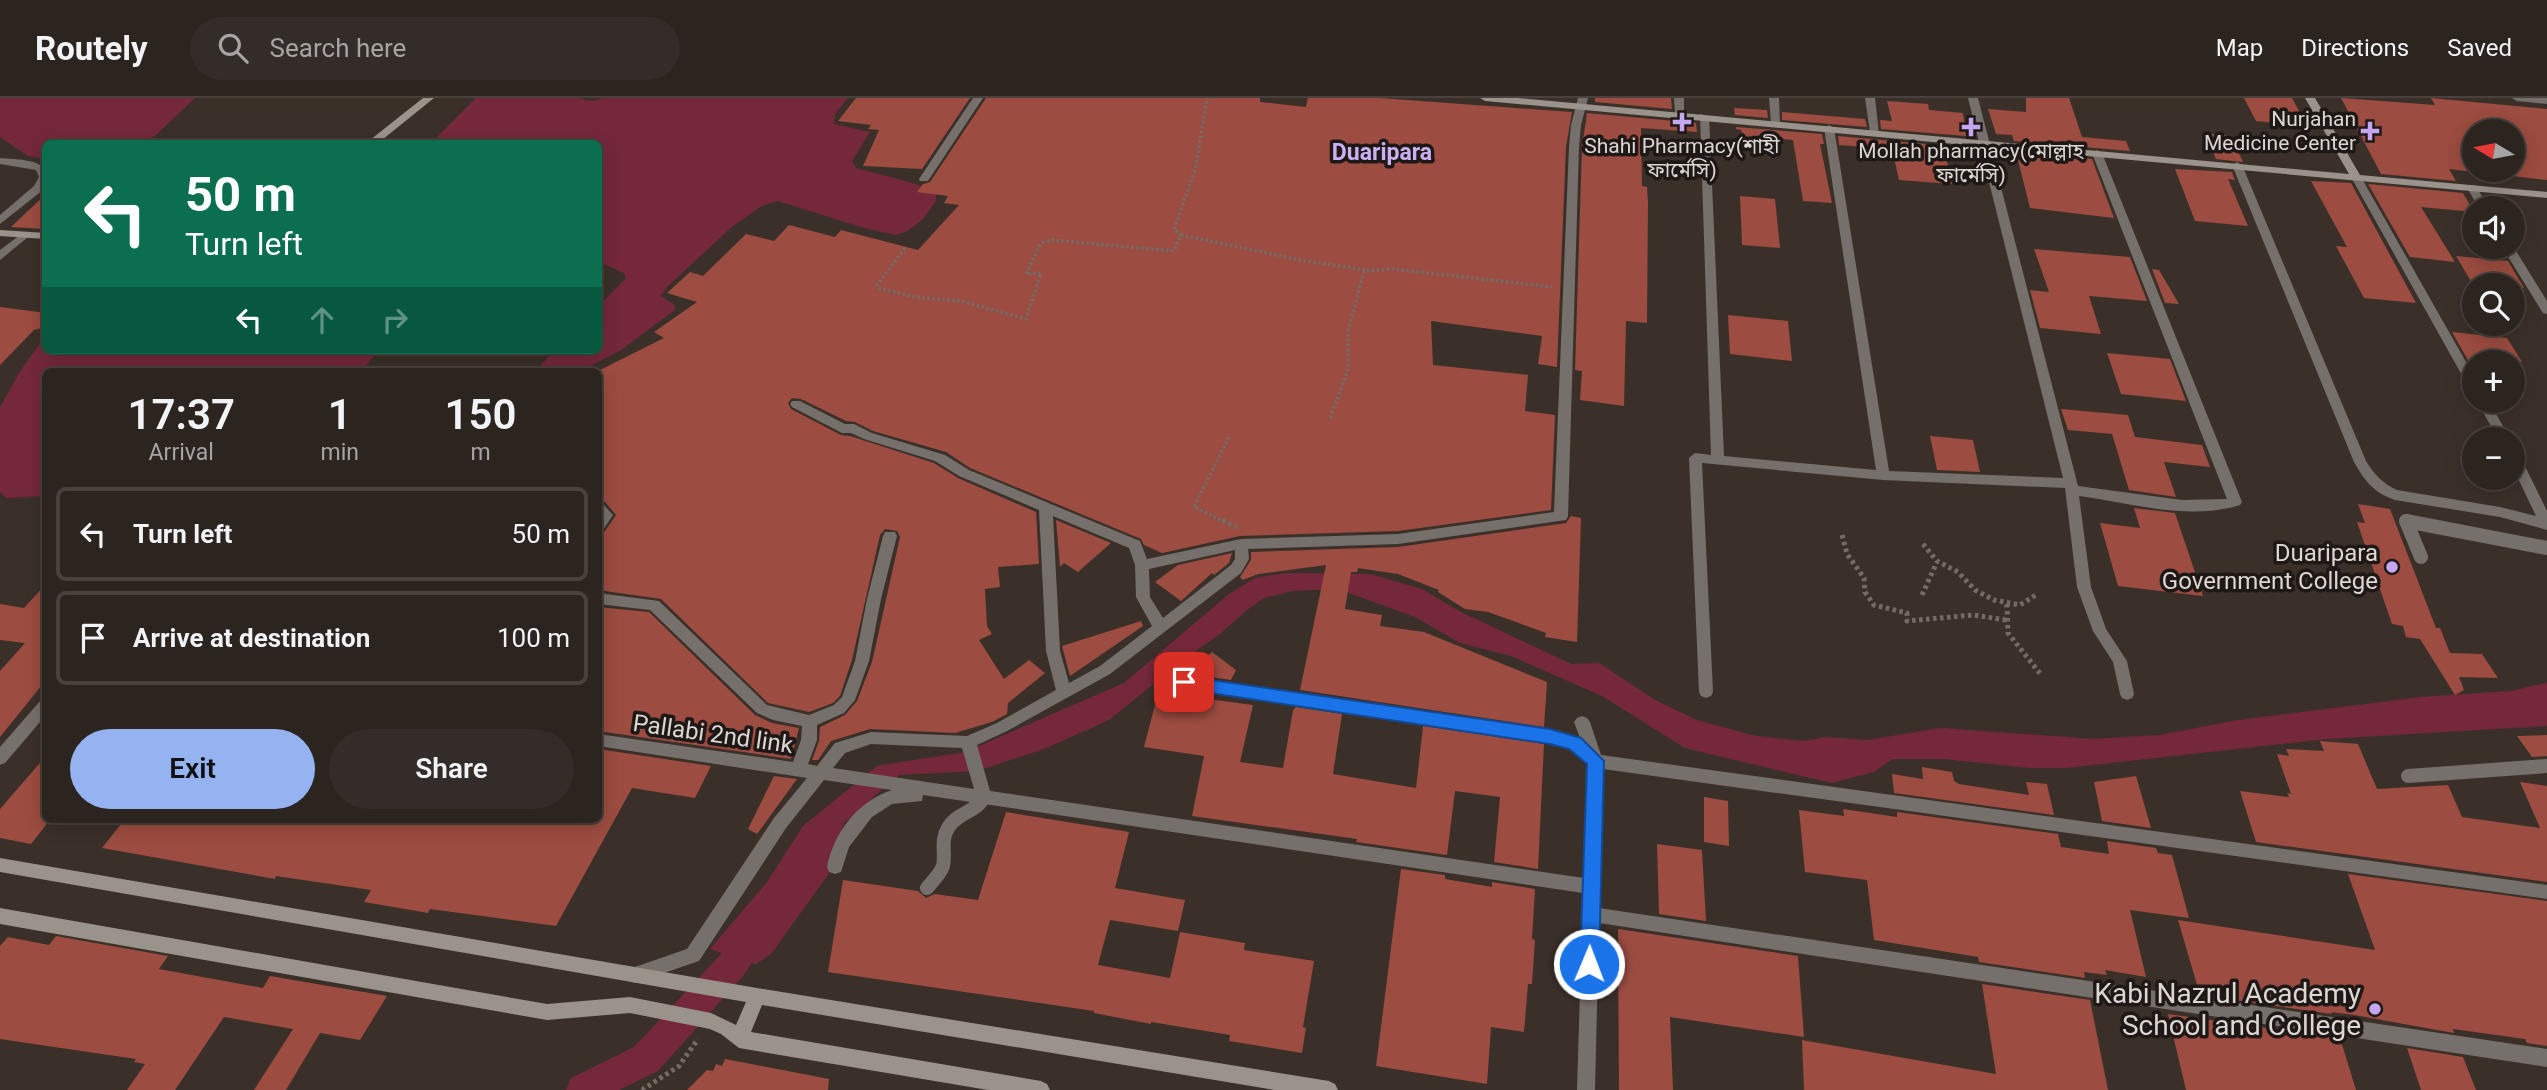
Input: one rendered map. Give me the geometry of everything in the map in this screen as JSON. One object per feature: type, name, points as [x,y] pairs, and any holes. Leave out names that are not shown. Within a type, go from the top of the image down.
[{"type":"street","points":[[375,140],[429,98]]},
{"type":"street","points":[[924,179],[978,98]]},
{"type":"street","points":[[1485,98],[1583,102],[1681,114],[2547,195]]},
{"type":"street","points":[[1679,98],[1681,114]]},
{"type":"street","points":[[1774,98],[1776,123]]},
{"type":"street","points":[[1870,98],[1875,132]]},
{"type":"street","points":[[1973,98],[2071,487],[2084,587],[2100,631],[2120,662],[2127,694]]},
{"type":"street","points":[[2310,98],[2462,365]]},
{"type":"street","points":[[2516,98],[2547,101]]},
{"type":"street","points":[[1142,565],[1244,544],[1398,539],[1561,516],[1575,136],[1583,102]]},
{"type":"street","points":[[1704,116],[1718,460]]},
{"type":"street","points":[[1829,128],[1883,475]]},
{"type":"street","points":[[1706,692],[1695,458],[1883,475],[2071,487],[2197,505],[2228,506],[2235,502],[2097,153]]},
{"type":"street","points":[[0,161],[29,163],[40,168],[42,172]]},
{"type":"street","points":[[2237,165],[2360,462],[2374,483],[2381,490],[2395,495],[2500,512],[2546,524]]},
{"type":"street","points":[[0,220],[39,188],[42,181]]},
{"type":"street","points":[[2472,188],[2477,196]]},
{"type":"street","points":[[0,233],[42,237]]},
{"type":"street","points":[[0,256],[24,235]]},
{"type":"street","points":[[2515,259],[2547,310]]},
{"type":"street","points":[[796,404],[846,430],[850,427],[868,436],[940,458],[964,473],[1135,545],[1142,565],[1143,597],[1160,626]]},
{"type":"street","points":[[2525,480],[2546,524]]},
{"type":"street","points":[[1046,508],[1054,651],[1064,691]]},
{"type":"street","points":[[602,598],[654,605],[762,709],[810,721],[839,709],[848,700],[862,661],[890,536]]},
{"type":"street","points":[[635,975],[693,955],[760,851],[840,748],[871,738],[968,743],[1002,727],[1123,658],[1160,626],[1236,569],[1242,559],[1244,544]]},
{"type":"street","points":[[1184,682],[1550,736],[1575,743],[1595,761],[2547,892]]},
{"type":"street","points":[[0,758],[42,709]]},
{"type":"street","points":[[798,770],[809,740],[810,721]]},
{"type":"street","points":[[1582,722],[1595,761],[1586,1090]]},
{"type":"street","name":"Pallabi 2nd link","points":[[602,741],[955,793]]},
{"type":"street","points":[[968,743],[982,790]]},
{"type":"street","points":[[835,867],[843,840],[872,808],[900,794],[952,798],[955,793],[982,790],[1591,887]]},
{"type":"street","points":[[0,865],[732,992],[1329,1090]]},
{"type":"street","points":[[1591,914],[2547,1058]]},
{"type":"street","points":[[0,916],[547,1012],[630,1005],[711,1021],[727,1028],[739,1039],[1041,1090]]},
{"type":"street","points":[[739,1039],[757,996]]},
{"type":"lane","points":[[2421,557],[2406,522],[2547,548]]},
{"type":"lane","points":[[2408,776],[2547,766]]},
{"type":"lane","points":[[926,888],[943,867],[940,844],[945,830],[962,811],[979,805],[982,790]]},
{"type":"path","points":[[1207,98],[1201,147],[1186,206],[1174,230],[1181,234],[1300,260],[1370,270],[1393,269],[1485,278],[1570,290]]},
{"type":"path","points":[[905,248],[877,285],[878,288],[915,297],[961,301],[1026,319],[1041,273],[1026,274],[1036,248],[1041,243],[1051,240],[1174,251],[1181,234]]},
{"type":"path","points":[[1330,418],[1348,370],[1348,332],[1357,290],[1363,273],[1370,270]]},
{"type":"path","points":[[1230,435],[1194,507],[1246,533],[1244,544]]},
{"type":"path","points":[[1842,534],[1847,554],[1864,579],[1865,592],[1874,604],[1907,613],[1907,621],[1973,615],[2006,620]]},
{"type":"path","points":[[1923,544],[1937,561],[1958,572],[1975,590],[2007,604],[2020,605],[2036,595]]},
{"type":"path","points":[[1922,595],[1924,587],[1933,579],[1937,561]]},
{"type":"path","points":[[2007,604],[2008,633],[2042,676]]},
{"type":"path","points":[[642,1090],[680,1066],[711,1021]]},
{"type":"shaded area","points":[[0,98],[195,98],[155,136],[145,140],[42,140],[42,158],[28,156],[0,137]]},
{"type":"shaded area","points":[[476,98],[576,98],[593,101],[602,98],[848,98],[835,114],[834,124],[870,132],[852,161],[856,168],[936,191],[936,201],[923,219],[906,232],[895,235],[778,201],[762,206],[733,226],[668,286],[660,296],[675,305],[675,310],[621,350],[587,368],[538,368],[551,354],[602,354],[602,303],[626,278],[624,273],[602,263],[602,140],[434,140]]},
{"type":"shaded area","points":[[42,340],[42,354],[376,354],[364,368],[42,368],[42,496],[6,498],[0,492],[0,407]]},
{"type":"shaded area","points":[[1286,573],[1370,574],[1422,589],[1461,612],[1571,664],[1599,663],[1655,700],[1697,720],[1756,736],[1805,741],[1826,737],[1868,740],[1940,728],[2093,739],[2160,735],[2238,720],[2421,697],[2510,691],[2547,683],[2547,726],[2327,739],[2066,768],[2030,768],[1943,759],[1892,759],[1874,772],[1831,783],[1685,748],[1602,696],[1511,656],[1460,643],[1415,617],[1338,589],[1292,591],[1264,598],[1109,720],[1044,749],[977,771],[899,775],[844,823],[828,875],[771,954],[756,964],[710,949],[767,882],[803,826],[877,766],[965,752],[1124,683],[1229,594],[1255,578]]},
{"type":"building","points":[[856,98],[970,98],[922,169],[863,166],[879,130],[868,129],[871,125],[838,121]]},
{"type":"building","points":[[986,98],[1260,98],[1260,102],[1306,107],[1308,98],[1380,98],[1572,112],[1566,147],[1557,367],[1538,364],[1542,336],[1431,321],[1433,365],[1528,375],[1525,411],[1555,415],[1551,510],[1398,531],[1240,536],[1162,553],[1144,545],[1141,539],[970,468],[946,452],[873,431],[801,399],[792,398],[788,403],[791,409],[841,435],[934,463],[958,478],[1036,512],[1039,564],[998,567],[1000,587],[985,589],[987,626],[992,634],[979,640],[1004,679],[1029,660],[1045,673],[1008,703],[1007,714],[992,722],[955,733],[870,729],[831,741],[818,760],[812,760],[819,741],[820,727],[845,715],[857,701],[872,662],[900,537],[897,531],[885,529],[880,535],[852,660],[840,696],[833,703],[809,712],[768,703],[661,599],[602,591],[602,532],[616,515],[602,501],[602,369],[664,338],[654,332],[697,302],[667,293],[690,272],[703,276],[746,234],[774,241],[789,225],[835,237],[841,230],[918,250],[959,205],[944,203],[948,196],[917,192],[923,184],[930,182]]},
{"type":"building","points":[[1595,98],[1671,98],[1672,109],[1595,102]]},
{"type":"building","points":[[2026,98],[2069,98],[2082,137],[2126,141],[2130,151],[2014,141],[2012,135],[1996,134],[1988,109],[2026,112]]},
{"type":"building","points":[[2244,98],[2292,98],[2307,126],[2256,121]]},
{"type":"building","points":[[2341,98],[2435,105],[2431,98],[2547,109],[2547,180],[2525,177],[2525,119],[2462,119],[2462,171],[2449,169],[2456,181],[2381,174]]},
{"type":"building","points":[[1887,101],[1928,104],[1929,110],[1963,113],[1966,136],[1881,129],[1880,120],[1892,121]]},
{"type":"building","points":[[1734,108],[1767,110],[1768,118],[1735,115]]},
{"type":"building","points":[[1782,112],[1865,119],[1867,127],[1782,120]]},
{"type":"building","points":[[1587,113],[1696,123],[1697,132],[1641,128],[1642,186],[1647,187],[1648,203],[1647,323],[1626,321],[1624,406],[1580,400],[1582,371],[1575,370],[1582,147]]},
{"type":"building","points":[[1736,127],[1822,134],[1824,144],[1820,144],[1832,203],[1803,201],[1793,140],[1743,136],[1741,130]]},
{"type":"building","points":[[2204,133],[2231,136],[2243,162],[2216,159]]},
{"type":"building","points":[[1838,136],[1968,148],[1968,150],[1944,147],[1952,184],[1899,180],[1892,149],[1839,145]]},
{"type":"building","points":[[2016,152],[2092,159],[2114,218],[2030,208]]},
{"type":"building","points":[[2175,169],[2232,172],[2235,180],[2228,179],[2248,226],[2195,221]]},
{"type":"building","points":[[2311,181],[2351,183],[2416,303],[2364,298],[2336,246],[2347,247]]},
{"type":"building","points":[[2368,184],[2463,193],[2465,196],[2462,196],[2462,211],[2421,207],[2455,262],[2410,257]]},
{"type":"building","points":[[1740,196],[1775,199],[1780,248],[1742,245]]},
{"type":"building","points":[[42,198],[42,229],[11,227]]},
{"type":"building","points":[[2034,249],[2130,257],[2147,301],[2089,296],[2101,334],[2040,328],[2030,290],[2049,292]]},
{"type":"building","points":[[2456,256],[2462,257],[2462,259],[2508,261],[2515,273],[2466,273]]},
{"type":"building","points":[[2152,269],[2159,270],[2179,304],[2165,303]]},
{"type":"building","points":[[0,307],[42,312],[42,328],[34,330],[0,365]]},
{"type":"building","points":[[1728,315],[1788,321],[1792,361],[1730,354]]},
{"type":"building","points":[[2452,332],[2462,333],[2462,336],[2507,338],[2514,350],[2462,350]]},
{"type":"building","points":[[2107,353],[2170,359],[2186,401],[2121,394]]},
{"type":"building","points":[[2061,409],[2128,415],[2135,437],[2202,445],[2210,467],[2164,462],[2176,497],[2129,490],[2112,434],[2068,430]]},
{"type":"building","points":[[1930,436],[1973,440],[1980,472],[1937,470]]},
{"type":"building","points":[[2358,504],[2390,509],[2436,628],[2440,628],[2450,653],[2482,654],[2498,678],[2459,677],[2464,690],[2455,695],[2420,639],[2406,637],[2403,626],[2392,624],[2357,522],[2365,523]]},
{"type":"building","points":[[2134,508],[2175,513],[2203,596],[2118,586],[2100,523],[2140,528]]},
{"type":"building","points":[[1571,516],[1581,518],[1577,642],[1545,637],[1546,633],[1488,612],[1465,609],[1438,592],[1439,590],[1398,574],[1358,568],[1357,572],[1351,572],[1345,609],[1382,615],[1380,626],[1424,632],[1547,682],[1544,727],[1300,690],[1326,565],[1258,574],[1243,580],[1240,577],[1251,560],[1251,552],[1398,547],[1566,523]]},
{"type":"building","points":[[1056,520],[1111,543],[1078,572],[1064,563],[1060,567]]},
{"type":"building","points":[[1232,553],[1229,563],[1214,575],[1212,573],[1181,601],[1155,582],[1178,565]]},
{"type":"building","points":[[42,588],[42,685],[0,737],[0,671],[25,643],[0,640],[0,604],[24,608]]},
{"type":"building","points":[[602,607],[649,612],[755,715],[772,723],[799,728],[791,759],[602,732]]},
{"type":"building","points":[[1141,621],[1143,626],[1070,676],[1062,646]]},
{"type":"building","points":[[1212,652],[1236,670],[1231,680],[1204,676],[1194,669]]},
{"type":"building","points":[[1170,694],[1253,705],[1240,762],[1283,768],[1293,710],[1296,707],[1342,714],[1333,774],[1416,788],[1423,726],[1544,744],[1538,869],[1494,862],[1500,797],[1455,791],[1447,855],[1356,842],[1357,839],[1192,816],[1204,756],[1144,747],[1156,701],[1168,702]]},
{"type":"building","points":[[2547,735],[2547,756],[2532,757],[2517,736]]},
{"type":"building","points":[[2320,741],[2358,744],[2377,789],[2448,785],[2462,817],[2540,828],[2520,782],[2547,786],[2547,882],[2256,842],[2240,791],[2289,797],[2287,793],[2291,794],[2277,754],[2289,756],[2286,749],[2324,751]]},
{"type":"building","points":[[602,750],[711,766],[695,798],[632,788],[556,926],[430,909],[428,913],[364,902],[371,890],[276,876],[275,879],[102,848],[122,823],[602,823]]},
{"type":"building","points":[[42,761],[42,823],[46,825],[31,844],[0,838],[0,809]]},
{"type":"building","points":[[1922,767],[1952,772],[1954,781],[1959,784],[2029,795],[2026,782],[2047,784],[2054,815],[1894,793],[1892,774],[1923,779]]},
{"type":"building","points":[[774,776],[797,779],[757,834],[748,829]]},
{"type":"building","points":[[2136,776],[2151,828],[2102,821],[2094,782]]},
{"type":"building","points":[[1704,797],[1728,801],[1729,846],[1704,842]]},
{"type":"building","points":[[1843,809],[1897,817],[1897,812],[2058,834],[2061,847],[2109,854],[2107,841],[2156,848],[2158,853],[2172,855],[2189,918],[2130,910],[2146,977],[2105,970],[2107,975],[2084,972],[2085,978],[1979,962],[1978,957],[1874,940],[1867,880],[1805,872],[1799,810],[1844,816]]},
{"type":"building","points":[[1006,812],[1129,832],[1115,888],[1185,900],[1178,931],[1110,920],[1098,965],[1170,978],[1180,932],[1245,943],[1244,950],[1314,961],[1303,1027],[1306,1028],[1302,1053],[1229,1041],[1230,1035],[1151,1024],[1094,1011],[828,972],[843,880],[918,891],[926,898],[935,894],[978,900]]},
{"type":"building","points":[[1657,844],[1702,850],[1706,921],[1659,914]]},
{"type":"building","points":[[1401,869],[1445,875],[1445,879],[1492,887],[1492,882],[1535,889],[1532,984],[1528,984],[1524,1032],[1491,1027],[1487,1084],[1376,1066]]},
{"type":"building","points":[[2348,874],[2547,901],[2547,1046],[2527,1043],[2525,1039],[2453,1029],[2454,1033],[2354,1015],[2200,995],[2178,920],[2375,950]]},
{"type":"building","points":[[1618,929],[1798,956],[1804,1037],[1670,1017],[1673,1090],[1619,1090]]},
{"type":"building","points":[[56,936],[168,956],[159,969],[263,988],[270,976],[387,996],[360,1040],[320,1033],[286,1090],[254,1090],[293,1029],[224,1017],[175,1090],[127,1090],[145,1064],[134,1062],[136,1059],[0,1039],[0,946],[8,937],[49,945]]},
{"type":"building","points":[[1982,984],[2090,1000],[2108,1090],[1804,1090],[1802,1040],[1996,1074]]},
{"type":"building","points":[[2168,1014],[2340,1038],[2356,1090],[2186,1090]]},
{"type":"building","points":[[2407,1048],[2463,1057],[2476,1090],[2421,1090]]},
{"type":"building","points":[[725,1059],[829,1079],[828,1090],[687,1090],[707,1070],[713,1071],[716,1064],[722,1066]]},
{"type":"waterway","points":[[583,1090],[646,1059],[732,965],[756,932]]},
{"type":"place","name":"Shahi Pharmacy(শাহী ফার্মেসি)","points":[[1682,122]]},
{"type":"place","name":"Mollah pharmacy(মোল্লাহ ফার্মেসি)","points":[[1971,127]]},
{"type":"place","name":"Nurjahan Medicine Center","points":[[2370,131]]},
{"type":"place","name":"Duaripara Government College","points":[[2392,567]]},
{"type":"place","name":"Kabi Nazrul Academy School and College","points":[[2375,1009]]},
{"type":"district","name":"Duaripara","points":[[1382,152]]},
{"type":"route","points":[[1184,682],[1550,736],[1575,743],[1595,761],[1589,964]]}]
